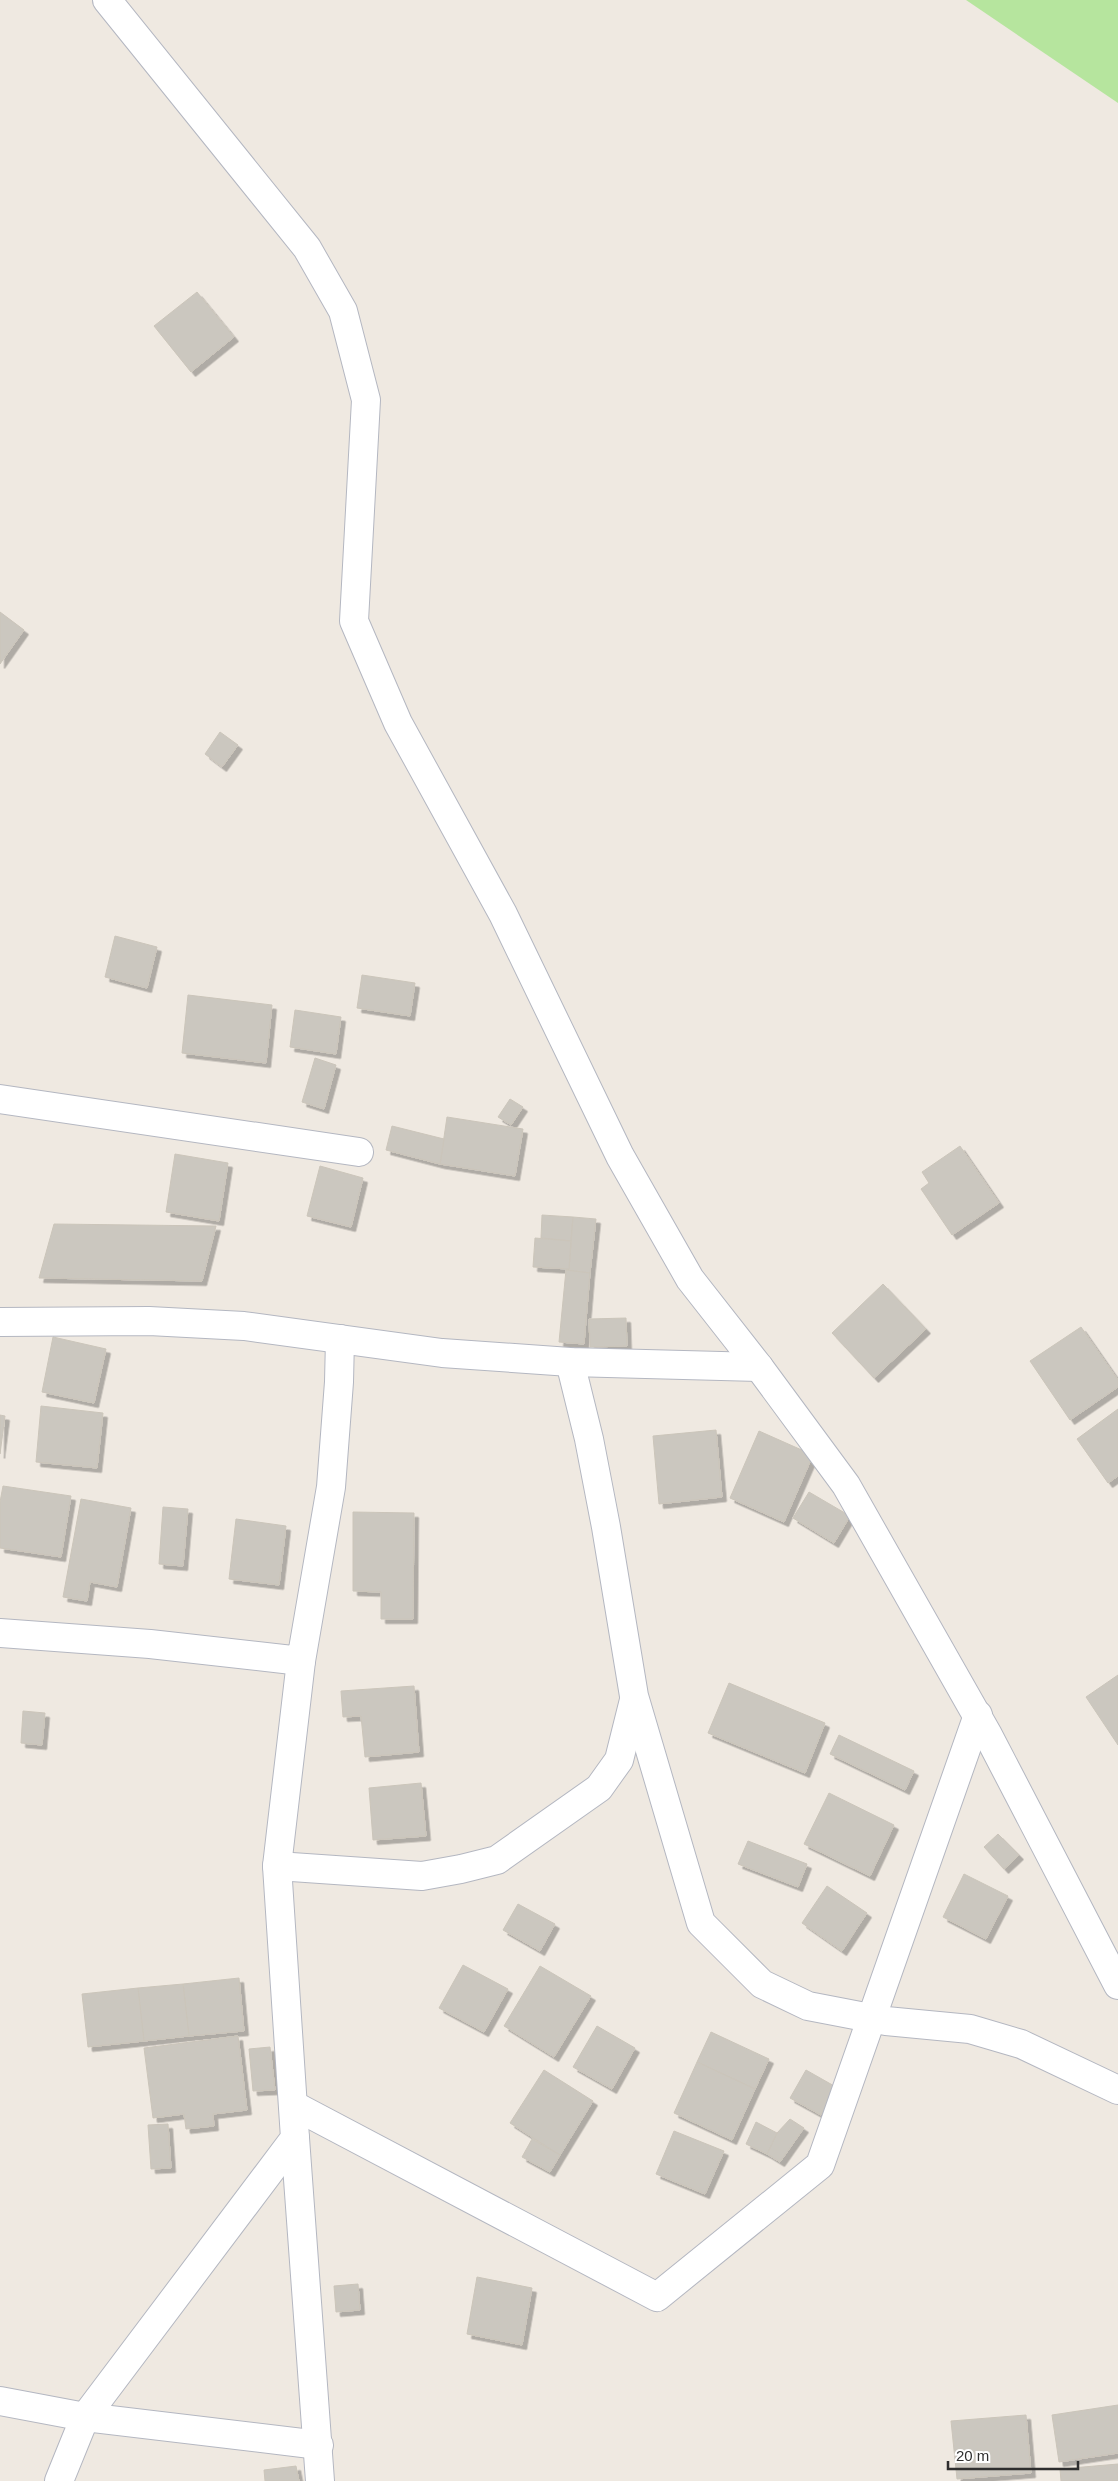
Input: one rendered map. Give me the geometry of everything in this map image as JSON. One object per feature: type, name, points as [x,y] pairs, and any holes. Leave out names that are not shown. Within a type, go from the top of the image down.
[{"type":"street","points":[[107,0],[307,248],[343,311],[366,400],[354,621],[398,723],[503,914],[620,1156],[690,1279],[759,1367],[846,1485],[978,1715],[1118,1985]]},
{"type":"street","points":[[0,1099],[358,1152]]},
{"type":"street","points":[[0,1322],[148,1321],[244,1326],[442,1353],[570,1362],[759,1367]]},
{"type":"street","points":[[320,2481],[277,1866],[301,1661],[331,1487],[339,1382],[340,1340]]},
{"type":"street","points":[[570,1362],[589,1439],[606,1527],[634,1696],[701,1923],[762,1984],[808,2006],[871,2019],[970,2029],[1021,2044],[1118,2090]]},
{"type":"street","points":[[0,1633],[150,1644],[301,1661]]},
{"type":"street","points":[[277,1866],[422,1876],[461,1870],[497,1860],[600,1788],[619,1760],[634,1696]]},
{"type":"street","points":[[293,2105],[657,2297],[820,2165],[978,1715]]},
{"type":"street","points":[[59,2481],[85,2417],[295,2138]]},
{"type":"street","points":[[0,2401],[85,2417],[318,2445]]},
{"type":"green space","points":[[966,0],[1118,0],[1118,103]]},
{"type":"building","points":[[197,292],[234,337],[191,372],[154,326]]},
{"type":"building","points":[[0,612],[24,630],[0,664]]},
{"type":"building","points":[[220,732],[238,745],[222,767],[205,754]]},
{"type":"building","points":[[115,936],[157,947],[147,988],[105,977]]},
{"type":"building","points":[[362,975],[415,983],[410,1016],[357,1008]]},
{"type":"building","points":[[188,995],[272,1005],[266,1063],[182,1053]]},
{"type":"building","points":[[295,1010],[341,1017],[336,1054],[290,1047]]},
{"type":"building","points":[[315,1058],[336,1065],[324,1109],[302,1102]]},
{"type":"building","points":[[510,1099],[523,1107],[511,1125],[498,1117]]},
{"type":"building","points":[[447,1117],[523,1129],[515,1176],[440,1164]]},
{"type":"building","points":[[392,1126],[444,1139],[440,1164],[386,1150]]},
{"type":"building","points":[[960,1146],[999,1203],[952,1235],[921,1189],[929,1183],[922,1172]]},
{"type":"building","points":[[175,1154],[228,1163],[219,1221],[166,1212]]},
{"type":"building","points":[[320,1166],[363,1178],[351,1227],[307,1216]]},
{"type":"building","points":[[542,1215],[573,1217],[571,1241],[541,1238]]},
{"type":"building","points":[[573,1217],[596,1219],[590,1273],[566,1270],[569,1269]]},
{"type":"building","points":[[54,1224],[216,1226],[202,1281],[39,1278]]},
{"type":"building","points":[[535,1238],[571,1241],[569,1269],[533,1267]]},
{"type":"building","points":[[566,1270],[590,1273],[584,1344],[559,1342]]},
{"type":"building","points":[[883,1284],[926,1329],[874,1378],[832,1333]]},
{"type":"building","points":[[626,1318],[627,1346],[590,1347],[589,1319]]},
{"type":"building","points":[[1081,1327],[1118,1380],[1118,1387],[1070,1420],[1030,1361]]},
{"type":"building","points":[[53,1337],[106,1349],[94,1403],[42,1392]]},
{"type":"building","points":[[41,1406],[103,1413],[97,1468],[36,1462]]},
{"type":"building","points":[[1118,1409],[1118,1476],[1108,1483],[1077,1439]]},
{"type":"building","points":[[0,1415],[5,1416],[0,1454]]},
{"type":"building","points":[[716,1430],[722,1497],[659,1504],[653,1436]]},
{"type":"building","points":[[759,1431],[813,1455],[784,1522],[730,1498]]},
{"type":"building","points":[[3,1486],[71,1496],[61,1557],[0,1548],[0,1502]]},
{"type":"building","points":[[809,1492],[850,1516],[834,1543],[793,1518]]},
{"type":"building","points":[[81,1499],[131,1508],[117,1587],[90,1582],[87,1601],[63,1597]]},
{"type":"building","points":[[163,1507],[188,1509],[183,1566],[159,1564]]},
{"type":"building","points":[[353,1512],[414,1513],[413,1619],[381,1619],[381,1592],[353,1591]]},
{"type":"building","points":[[236,1519],[286,1526],[279,1585],[229,1579]]},
{"type":"building","points":[[1118,1675],[1118,1745],[1086,1697]]},
{"type":"building","points":[[729,1683],[825,1723],[805,1773],[708,1733]]},
{"type":"building","points":[[414,1686],[419,1752],[365,1757],[361,1716],[343,1717],[341,1691]]},
{"type":"building","points":[[23,1711],[45,1713],[42,1745],[21,1743]]},
{"type":"building","points":[[839,1735],[914,1771],[905,1790],[830,1754]]},
{"type":"building","points":[[421,1783],[426,1836],[373,1840],[369,1788]]},
{"type":"building","points":[[829,1793],[894,1825],[870,1876],[804,1844]]},
{"type":"building","points":[[998,1834],[1019,1855],[1004,1869],[984,1847]]},
{"type":"building","points":[[748,1841],[807,1864],[798,1887],[738,1864]]},
{"type":"building","points":[[964,1874],[1008,1896],[986,1939],[943,1917]]},
{"type":"building","points":[[827,1886],[867,1913],[842,1951],[802,1923]]},
{"type":"building","points":[[518,1904],[555,1924],[540,1951],[503,1930]]},
{"type":"building","points":[[463,1965],[508,1989],[484,2032],[439,2008]]},
{"type":"building","points":[[540,1966],[591,1996],[554,2057],[504,2026]]},
{"type":"building","points":[[239,1978],[244,2031],[189,2036],[183,1984]]},
{"type":"building","points":[[183,1984],[189,2036],[144,2041],[138,1988]]},
{"type":"building","points":[[138,1988],[144,2041],[88,2047],[82,1994]]},
{"type":"building","points":[[597,2026],[635,2048],[612,2089],[573,2067]]},
{"type":"building","points":[[711,2032],[769,2059],[755,2089],[697,2062]]},
{"type":"building","points":[[238,2036],[247,2110],[213,2114],[214,2126],[186,2129],[184,2114],[153,2118],[144,2048]]},
{"type":"building","points":[[270,2047],[275,2090],[253,2091],[249,2049]]},
{"type":"building","points":[[697,2062],[755,2089],[732,2140],[674,2113]]},
{"type":"building","points":[[544,2070],[593,2101],[560,2155],[510,2123]]},
{"type":"building","points":[[806,2070],[836,2087],[821,2115],[790,2098]]},
{"type":"building","points":[[790,2119],[804,2128],[780,2162],[767,2154],[777,2133]]},
{"type":"building","points":[[756,2122],[777,2133],[767,2154],[746,2144]]},
{"type":"building","points":[[168,2124],[171,2168],[151,2169],[148,2125]]},
{"type":"building","points":[[674,2131],[724,2151],[705,2194],[656,2174]]},
{"type":"building","points":[[532,2139],[560,2155],[550,2172],[522,2157]]},
{"type":"building","points":[[477,2277],[532,2288],[522,2345],[467,2334]]},
{"type":"building","points":[[358,2284],[360,2310],[336,2312],[334,2286]]},
{"type":"building","points":[[1118,2405],[1118,2453],[1059,2462],[1052,2415]]},
{"type":"building","points":[[1026,2415],[1031,2473],[957,2479],[951,2421]]},
{"type":"building","points":[[1118,2464],[1118,2481],[1061,2481],[1060,2469]]},
{"type":"building","points":[[296,2466],[299,2481],[265,2481],[264,2470]]}]
